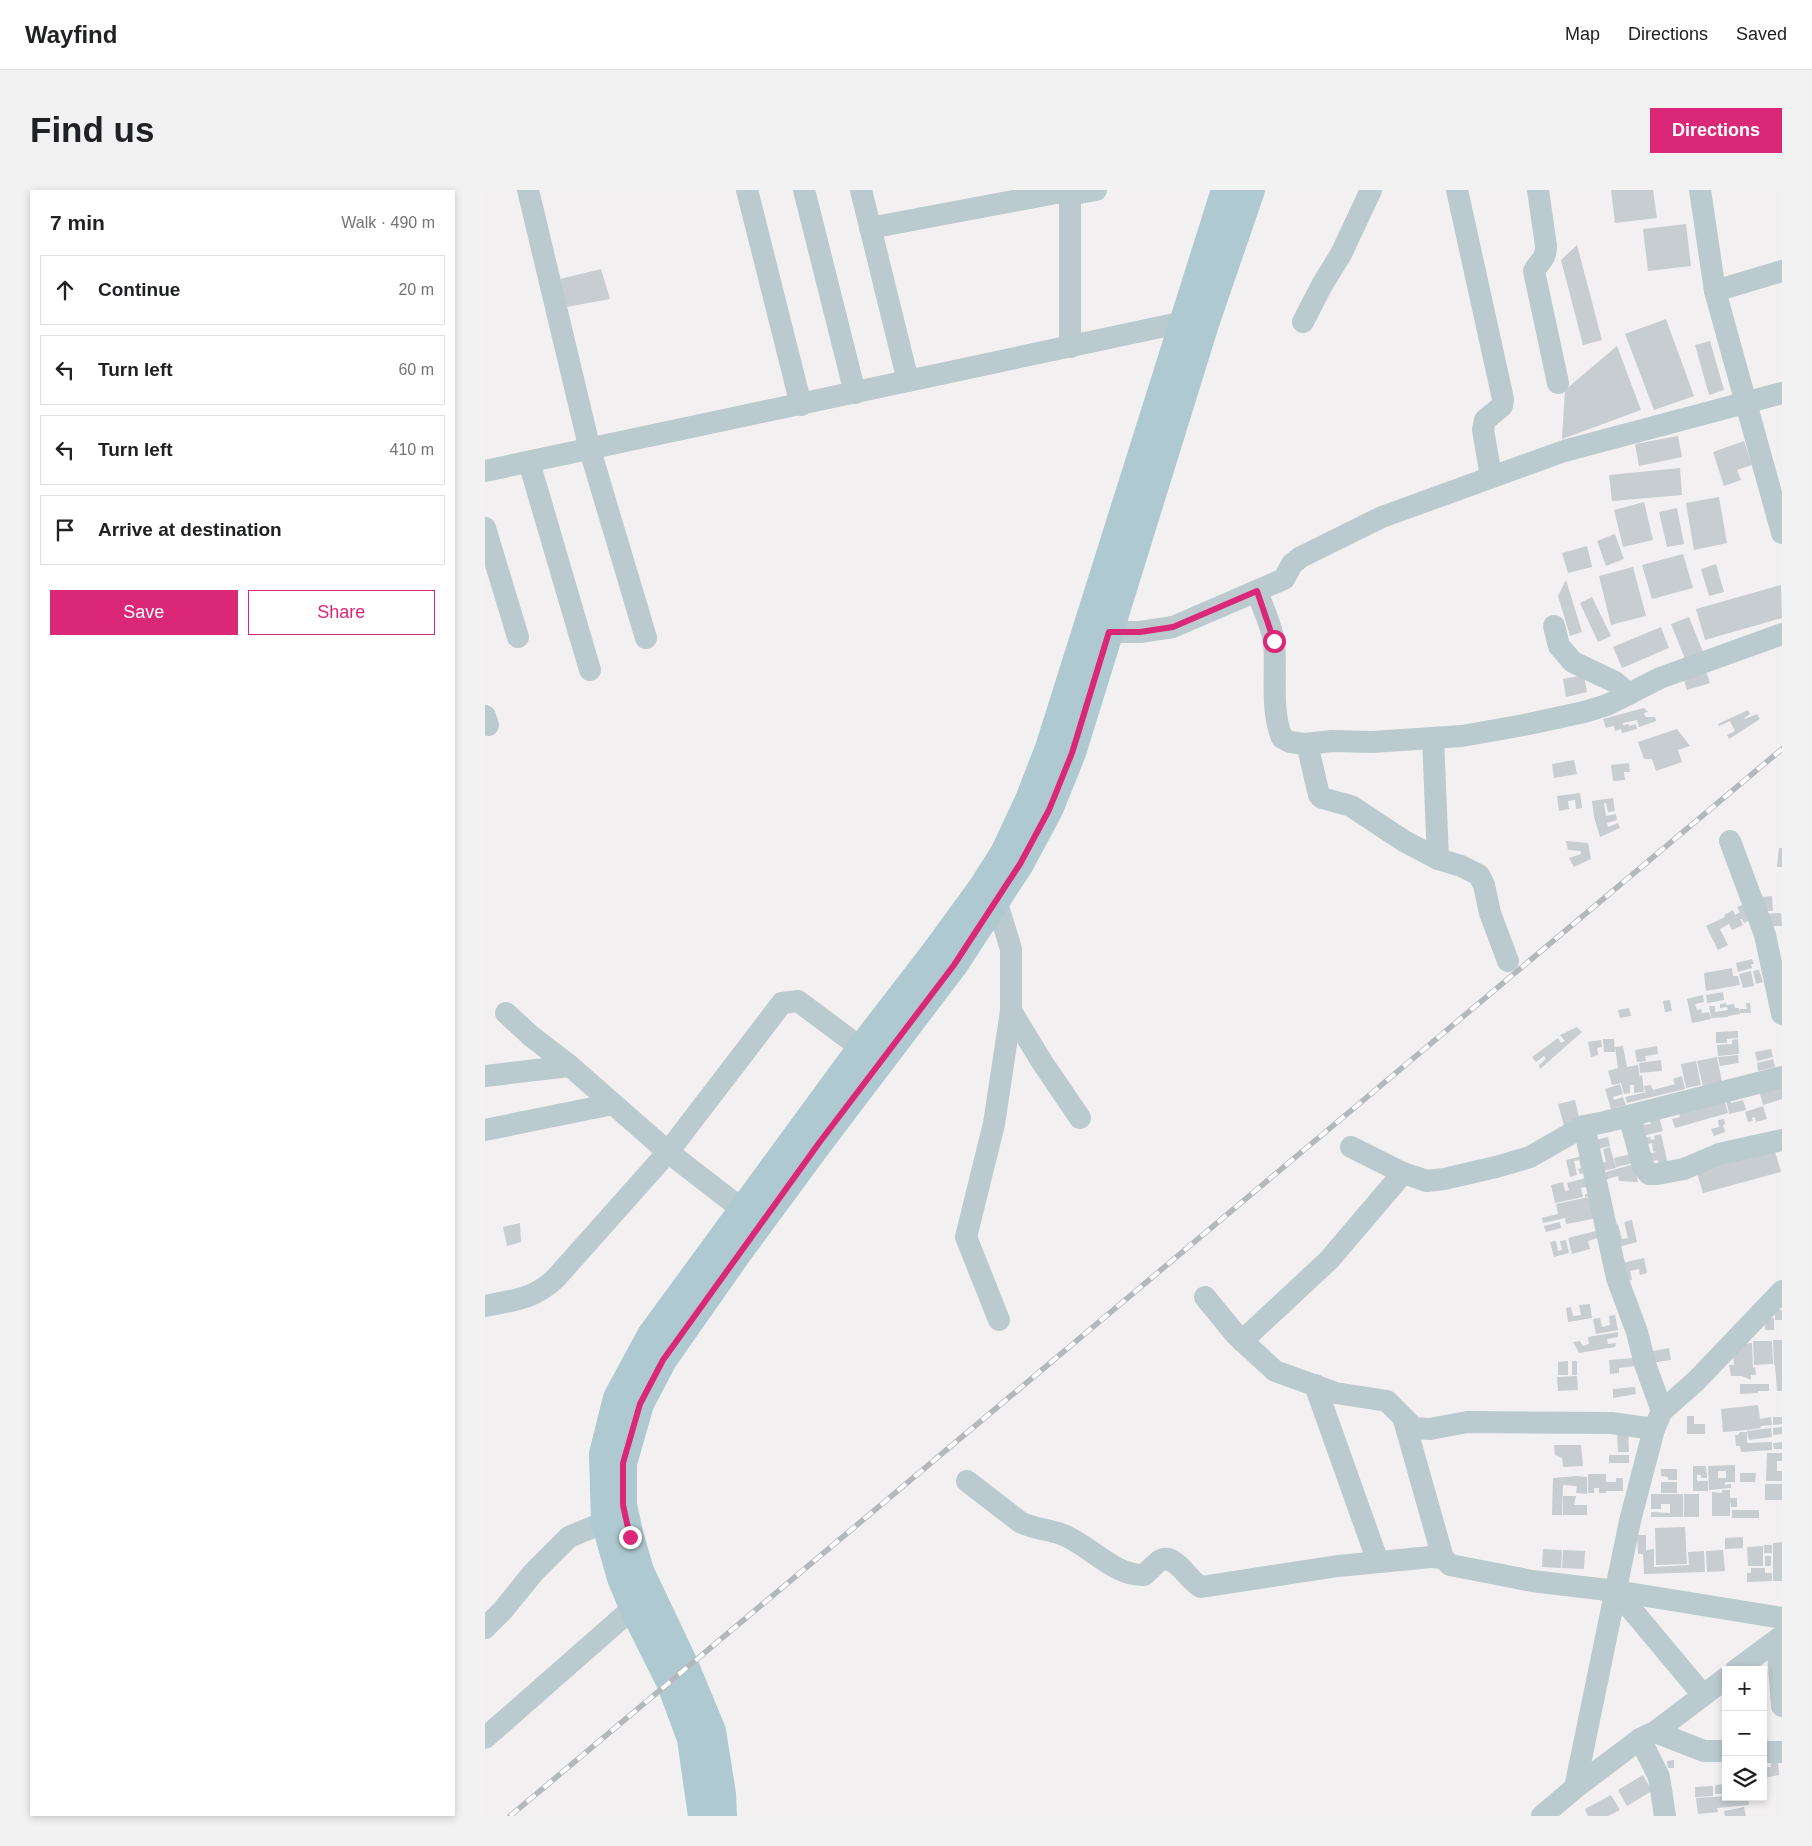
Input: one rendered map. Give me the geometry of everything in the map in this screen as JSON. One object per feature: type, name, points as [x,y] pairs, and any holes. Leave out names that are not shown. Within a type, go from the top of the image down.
[{"type":"main road","points":[[723,1816],[722,1794],[712,1732],[686,1668],[612,1551],[605,1522],[603,1454],[617,1398],[651,1335],[861,1048],[935,952],[981,889],[1004,853],[1028,802],[1049,748],[1225,190]]},
{"type":"main road","points":[[702,1816],[691,1739],[642,1601],[638,1562],[623,1505],[623,1463],[644,1397],[663,1360],[737,1253],[954,965],[1020,864],[1049,810],[1072,753],[1205,324],[1251,190]]},
{"type":"street","points":[[528,190],[590,450],[646,638]]},
{"type":"street","points":[[747,190],[801,405]]},
{"type":"street","points":[[804,190],[855,393]]},
{"type":"street","points":[[861,190],[908,381]]},
{"type":"street","points":[[871,228],[1058,192],[1096,190]]},
{"type":"street","points":[[1303,322],[1321,285],[1341,254],[1371,190]]},
{"type":"street","points":[[1457,190],[1503,400],[1502,406],[1485,420],[1483,430],[1491,476]]},
{"type":"street","points":[[1538,190],[1546,255],[1537,264],[1534,271],[1557,383]]},
{"type":"street","points":[[1700,190],[1715,291],[1782,533]]},
{"type":"street","points":[[1058,192],[1070,347]]},
{"type":"street","points":[[1715,291],[1782,271]]},
{"type":"street","points":[[485,471],[1184,322]]},
{"type":"street","points":[[1109,632],[1140,632],[1173,627],[1284,579],[1293,564],[1301,558],[1382,517],[1491,476],[1564,451],[1782,393]]},
{"type":"street","points":[[529,462],[590,670]]},
{"type":"street","points":[[485,528],[518,637]]},
{"type":"street","points":[[1257,591],[1274,641],[1275,697],[1280,732],[1282,738],[1290,742],[1305,744],[1332,741],[1371,742],[1462,736],[1532,724],[1607,705],[1660,678],[1782,634]]},
{"type":"street","points":[[1554,626],[1559,646],[1573,662],[1615,682],[1629,694]]},
{"type":"street","points":[[1433,738],[1438,859]]},
{"type":"street","points":[[1305,744],[1310,754],[1319,795],[1322,798],[1351,806],[1438,859],[1461,866],[1479,875],[1490,913],[1508,961]]},
{"type":"street","points":[[1730,841],[1765,935],[1782,1014]]},
{"type":"street","points":[[996,900],[1011,950],[1011,1011],[994,1124],[966,1237],[999,1320]]},
{"type":"street","points":[[485,1306],[530,1297],[544,1290],[555,1279],[668,1152],[782,1003],[798,1001],[861,1048]]},
{"type":"street","points":[[1011,1011],[1042,1062],[1081,1118]]},
{"type":"street","points":[[506,1013],[668,1152],[743,1210]]},
{"type":"street","points":[[485,1076],[570,1066]]},
{"type":"street","points":[[1351,1147],[1403,1173],[1427,1181],[1444,1179],[1530,1157],[1584,1126],[1782,1077]]},
{"type":"street","points":[[485,1130],[613,1104]]},
{"type":"street","points":[[1629,1116],[1643,1166],[1649,1174],[1684,1169],[1719,1154],[1781,1144]]},
{"type":"street","points":[[1575,1788],[1630,1521],[1658,1420],[1637,1332],[1617,1278],[1584,1126]]},
{"type":"street","points":[[1242,1341],[1329,1260],[1403,1173]]},
{"type":"street","points":[[1205,1297],[1242,1341],[1275,1371],[1336,1393],[1387,1401],[1414,1428],[1430,1429],[1467,1422],[1611,1423],[1658,1420],[1782,1291]]},
{"type":"street","points":[[1315,1385],[1378,1562]]},
{"type":"street","points":[[1405,1420],[1443,1558],[1450,1565],[1532,1581],[1616,1591],[1782,1618]]},
{"type":"street","points":[[967,1481],[1020,1522],[1029,1527],[1062,1534],[1123,1571],[1135,1576],[1145,1576],[1158,1562],[1169,1560],[1179,1566],[1193,1582],[1201,1587],[1338,1566],[1431,1557],[1443,1558]]},
{"type":"street","points":[[485,1628],[503,1610],[533,1573],[569,1537],[605,1522]]},
{"type":"street","points":[[1616,1591],[1703,1695]]},
{"type":"street","points":[[485,1738],[642,1601]]},
{"type":"street","points":[[1742,1666],[1780,1638]]},
{"type":"street","points":[[1780,1638],[1782,1706]]},
{"type":"street","points":[[1542,1816],[1575,1788],[1722,1681]]},
{"type":"street","points":[[1647,1735],[1704,1751],[1722,1751]]},
{"type":"street","points":[[1647,1735],[1659,1776],[1665,1816]]},
{"type":"street","points":[[1767,1752],[1782,1752]]},
{"type":"building","points":[[1611,190],[1653,190],[1657,218],[1615,223]]},
{"type":"building","points":[[1686,224],[1691,266],[1648,271],[1643,229]]},
{"type":"building","points":[[1577,245],[1602,340],[1583,345],[1561,260]]},
{"type":"building","points":[[601,269],[610,299],[567,307],[560,279]]},
{"type":"building","points":[[1666,319],[1694,396],[1654,410],[1625,334]]},
{"type":"building","points":[[1710,341],[1724,390],[1709,395],[1695,345]]},
{"type":"building","points":[[1617,346],[1641,410],[1562,439],[1565,390]]},
{"type":"building","points":[[1678,436],[1682,457],[1639,466],[1635,444]]},
{"type":"building","points":[[1744,441],[1752,465],[1737,470],[1741,480],[1724,486],[1713,452]]},
{"type":"building","points":[[1680,468],[1682,495],[1612,501],[1609,475]]},
{"type":"building","points":[[1719,497],[1727,543],[1694,550],[1686,503]]},
{"type":"building","points":[[1644,502],[1653,540],[1623,547],[1614,510]]},
{"type":"building","points":[[1677,508],[1684,544],[1667,547],[1659,512]]},
{"type":"building","points":[[1615,534],[1624,559],[1606,566],[1597,541]]},
{"type":"building","points":[[1587,546],[1592,567],[1568,573],[1562,553]]},
{"type":"building","points":[[1683,554],[1693,588],[1652,599],[1642,565]]},
{"type":"building","points":[[1716,564],[1724,592],[1709,596],[1701,569]]},
{"type":"building","points":[[1633,567],[1646,616],[1611,625],[1599,576]]},
{"type":"building","points":[[1566,580],[1582,632],[1570,636],[1558,596]]},
{"type":"building","points":[[1781,585],[1782,618],[1705,640],[1696,609]]},
{"type":"building","points":[[1592,597],[1611,636],[1598,642],[1580,603]]},
{"type":"building","points":[[1689,617],[1703,652],[1685,659],[1671,624]]},
{"type":"building","points":[[1661,627],[1669,648],[1622,668],[1613,647]]},
{"type":"building","points":[[1706,671],[1710,683],[1687,690],[1683,677]]},
{"type":"building","points":[[1584,675],[1587,692],[1566,697],[1563,679]]},
{"type":"building","points":[[1644,708],[1648,712],[1644,713],[1646,717],[1655,717],[1656,721],[1639,727],[1637,720],[1623,723],[1623,725],[1629,724],[1629,726],[1636,724],[1637,729],[1622,733],[1621,729],[1615,731],[1614,726],[1606,728],[1603,719]]},
{"type":"building","points":[[1748,710],[1750,714],[1745,719],[1757,714],[1760,719],[1729,739],[1727,735],[1735,731],[1730,721],[1719,726],[1718,724]]},
{"type":"building","points":[[1677,729],[1690,746],[1678,750],[1682,762],[1656,771],[1652,759],[1644,759],[1638,742]]},
{"type":"building","points":[[1574,760],[1577,774],[1554,778],[1552,764]]},
{"type":"building","points":[[1629,763],[1630,772],[1624,772],[1625,780],[1613,781],[1611,765]]},
{"type":"building","points":[[1580,793],[1582,808],[1576,809],[1575,800],[1568,801],[1569,809],[1559,811],[1557,796]]},
{"type":"building","points":[[1613,798],[1615,811],[1608,812],[1606,803],[1604,803],[1606,816],[1616,814],[1617,820],[1607,823],[1608,827],[1618,823],[1620,828],[1600,837],[1594,817],[1592,801]]},
{"type":"building","points":[[1566,841],[1588,843],[1591,859],[1574,867],[1569,858],[1581,854],[1581,851],[1568,850]]},
{"type":"building","points":[[1779,848],[1782,848],[1782,867],[1777,867]]},
{"type":"building","points":[[1772,896],[1773,911],[1761,911],[1761,897]]},
{"type":"building","points":[[1745,904],[1748,921],[1744,923],[1740,919],[1743,925],[1732,930],[1729,924],[1720,929],[1728,945],[1718,950],[1706,926],[1725,917],[1724,915],[1733,910],[1735,915],[1740,912],[1737,907]]},
{"type":"building","points":[[1781,913],[1782,926],[1763,926],[1763,914]]},
{"type":"building","points":[[1752,959],[1754,964],[1751,964],[1752,968],[1738,972],[1736,963]]},
{"type":"building","points":[[1732,968],[1733,976],[1738,976],[1740,985],[1706,991],[1704,973]]},
{"type":"building","points":[[1759,970],[1763,982],[1756,984],[1753,971]]},
{"type":"building","points":[[1751,971],[1754,986],[1743,988],[1739,974]]},
{"type":"building","points":[[1723,992],[1724,1000],[1707,1003],[1706,995]]},
{"type":"building","points":[[1703,995],[1704,1002],[1695,1004],[1697,1010],[1701,1009],[1702,1013],[1709,1012],[1711,1019],[1692,1023],[1687,999]]},
{"type":"building","points":[[1670,1000],[1672,1011],[1665,1012],[1663,1001]]},
{"type":"building","points":[[1726,1003],[1726,1005],[1734,1004],[1735,1008],[1739,1008],[1740,1014],[1711,1018],[1709,1006],[1715,1006],[1715,1012],[1728,1010],[1727,1007],[1720,1008],[1720,1004]]},
{"type":"building","points":[[1746,1003],[1750,1003],[1751,1013],[1740,1013],[1740,1009],[1747,1009]]},
{"type":"building","points":[[1629,1008],[1631,1016],[1620,1018],[1618,1010]]},
{"type":"building","points":[[1577,1027],[1582,1032],[1540,1069],[1539,1065],[1546,1059],[1544,1056],[1536,1062],[1532,1057],[1558,1038],[1561,1043],[1565,1041],[1560,1035]]},
{"type":"building","points":[[1738,1031],[1738,1038],[1727,1039],[1727,1043],[1716,1043],[1716,1032]]},
{"type":"building","points":[[1603,1039],[1614,1039],[1615,1052],[1604,1052]]},
{"type":"building","points":[[1738,1039],[1739,1054],[1718,1056],[1717,1045],[1732,1044],[1732,1040]]},
{"type":"building","points":[[1601,1040],[1602,1047],[1597,1048],[1598,1055],[1591,1057],[1588,1042]]},
{"type":"building","points":[[1623,1046],[1627,1067],[1638,1065],[1640,1079],[1642,1075],[1644,1092],[1634,1093],[1634,1085],[1630,1085],[1630,1093],[1624,1094],[1621,1083],[1612,1085],[1608,1071],[1618,1068],[1615,1047]]},
{"type":"building","points":[[1657,1046],[1658,1054],[1645,1056],[1646,1061],[1637,1062],[1635,1050]]},
{"type":"building","points":[[1771,1049],[1773,1057],[1757,1061],[1755,1052]]},
{"type":"building","points":[[1738,1055],[1739,1063],[1720,1066],[1718,1057]]},
{"type":"building","points":[[1717,1057],[1722,1082],[1703,1086],[1697,1061]]},
{"type":"building","points":[[1773,1059],[1775,1067],[1758,1071],[1757,1063]]},
{"type":"building","points":[[1661,1060],[1662,1071],[1640,1073],[1639,1063]]},
{"type":"building","points":[[1696,1061],[1701,1085],[1686,1088],[1681,1064]]},
{"type":"building","points":[[1682,1076],[1685,1089],[1627,1103],[1625,1097],[1647,1092],[1645,1092],[1644,1086],[1651,1085],[1653,1090],[1675,1084],[1673,1079]]},
{"type":"building","points":[[1782,1080],[1782,1099],[1763,1105],[1758,1087]]},
{"type":"building","points":[[1620,1084],[1623,1094],[1613,1097],[1614,1100],[1623,1097],[1626,1105],[1611,1109],[1605,1089]]},
{"type":"building","points":[[1725,1094],[1730,1098],[1731,1103],[1743,1100],[1746,1110],[1729,1114]]},
{"type":"building","points":[[1723,1095],[1728,1113],[1675,1128],[1672,1119],[1680,1117],[1679,1111]]},
{"type":"building","points":[[1575,1100],[1580,1121],[1564,1126],[1558,1104]]},
{"type":"building","points":[[1763,1106],[1767,1119],[1756,1122],[1755,1117],[1752,1118],[1753,1121],[1748,1122],[1745,1112]]},
{"type":"building","points":[[1658,1113],[1663,1131],[1639,1137],[1642,1117],[1644,1125],[1651,1124],[1648,1115]]},
{"type":"building","points":[[1724,1119],[1725,1132],[1714,1136],[1711,1129],[1719,1127],[1718,1120]]},
{"type":"building","points":[[1661,1134],[1668,1164],[1659,1166],[1658,1160],[1653,1161],[1644,1155],[1656,1152],[1653,1151],[1652,1143],[1641,1146],[1639,1139],[1650,1137],[1651,1140],[1655,1139],[1654,1136]]},
{"type":"building","points":[[1608,1137],[1610,1146],[1594,1150],[1591,1141]]},
{"type":"building","points":[[1610,1147],[1616,1168],[1598,1172],[1596,1164],[1606,1162],[1603,1149]]},
{"type":"building","points":[[1774,1148],[1781,1172],[1703,1193],[1696,1170]]},
{"type":"building","points":[[1631,1154],[1633,1163],[1616,1167],[1614,1158]]},
{"type":"building","points":[[1583,1156],[1587,1172],[1580,1174],[1578,1169],[1581,1168],[1579,1160],[1574,1161],[1577,1175],[1570,1177],[1566,1160]]},
{"type":"building","points":[[1634,1164],[1638,1182],[1619,1181],[1618,1176],[1601,1181],[1599,1174]]},
{"type":"building","points":[[1590,1177],[1594,1195],[1585,1197],[1585,1194],[1588,1194],[1586,1187],[1581,1188],[1583,1197],[1555,1203],[1551,1185],[1563,1182],[1565,1191],[1569,1190],[1567,1183]]},
{"type":"building","points":[[1594,1196],[1598,1218],[1566,1224],[1565,1218],[1543,1223],[1542,1218],[1558,1214],[1556,1204]]},
{"type":"building","points":[[1632,1220],[1637,1242],[1614,1248],[1608,1227],[1618,1224],[1622,1239],[1628,1238],[1624,1222]]},
{"type":"building","points":[[1560,1222],[1561,1228],[1546,1232],[1544,1226]]},
{"type":"building","points":[[520,1223],[521,1242],[507,1246],[503,1227]]},
{"type":"building","points":[[1596,1231],[1598,1238],[1588,1241],[1590,1249],[1572,1254],[1568,1238]]},
{"type":"building","points":[[1566,1240],[1569,1253],[1554,1257],[1550,1242],[1556,1241],[1558,1251],[1562,1250],[1560,1241]]},
{"type":"building","points":[[1644,1258],[1647,1273],[1640,1275],[1639,1269],[1630,1271],[1632,1280],[1622,1282],[1618,1264]]},
{"type":"building","points":[[1590,1304],[1592,1318],[1568,1322],[1566,1308],[1571,1307],[1573,1316],[1581,1315],[1579,1305]]},
{"type":"building","points":[[1775,1310],[1782,1310],[1782,1320],[1775,1320]]},
{"type":"building","points":[[1615,1315],[1618,1330],[1596,1334],[1593,1319],[1600,1318],[1602,1327],[1610,1325],[1609,1316]]},
{"type":"building","points":[[1758,1318],[1774,1318],[1774,1330],[1765,1330],[1765,1320]]},
{"type":"building","points":[[1618,1332],[1618,1337],[1607,1339],[1608,1344],[1616,1343],[1615,1347],[1579,1353],[1573,1342],[1580,1341],[1583,1346],[1589,1344],[1588,1337]]},
{"type":"building","points":[[1773,1340],[1782,1340],[1782,1391],[1777,1391]]},
{"type":"building","points":[[1753,1341],[1772,1341],[1773,1364],[1754,1365]]},
{"type":"building","points":[[1752,1343],[1753,1368],[1755,1367],[1756,1375],[1751,1375],[1751,1380],[1742,1376],[1731,1376],[1729,1365],[1734,1365],[1732,1345]]},
{"type":"building","points":[[1669,1348],[1671,1360],[1650,1363],[1648,1352]]},
{"type":"building","points":[[1634,1358],[1635,1366],[1619,1368],[1619,1373],[1610,1374],[1609,1360]]},
{"type":"building","points":[[1568,1361],[1568,1375],[1558,1375],[1558,1362]]},
{"type":"building","points":[[1572,1361],[1577,1361],[1577,1375],[1572,1375]]},
{"type":"building","points":[[1577,1376],[1578,1390],[1558,1391],[1557,1377]]},
{"type":"building","points":[[1740,1384],[1769,1384],[1769,1391],[1740,1394]]},
{"type":"building","points":[[1635,1387],[1636,1394],[1613,1398],[1613,1389]]},
{"type":"building","points":[[1758,1405],[1760,1419],[1771,1417],[1772,1425],[1723,1432],[1721,1409]]},
{"type":"building","points":[[1687,1416],[1694,1416],[1694,1424],[1705,1424],[1705,1434],[1687,1434]]},
{"type":"building","points":[[1773,1417],[1782,1417],[1782,1424],[1773,1425]]},
{"type":"building","points":[[1782,1427],[1782,1434],[1773,1435],[1773,1428]]},
{"type":"building","points":[[1771,1428],[1772,1437],[1749,1440],[1747,1431]]},
{"type":"building","points":[[1617,1430],[1628,1430],[1629,1452],[1618,1452]]},
{"type":"building","points":[[1740,1432],[1747,1432],[1747,1443],[1772,1442],[1772,1450],[1741,1452],[1740,1446],[1736,1446],[1735,1435],[1738,1435]]},
{"type":"building","points":[[1782,1442],[1782,1449],[1774,1449],[1773,1443]]},
{"type":"building","points":[[1554,1445],[1581,1445],[1583,1466],[1563,1467],[1562,1458],[1555,1455]]},
{"type":"building","points":[[1767,1453],[1782,1453],[1782,1461],[1777,1461],[1777,1471],[1782,1471],[1782,1481],[1766,1481]]},
{"type":"building","points":[[1609,1455],[1629,1455],[1629,1463],[1609,1463]]},
{"type":"building","points":[[1735,1465],[1735,1482],[1725,1482],[1725,1485],[1731,1484],[1731,1488],[1709,1490],[1708,1466]],"holes":[[[1718,1471],[1726,1471],[1726,1478],[1718,1478]]]},
{"type":"building","points":[[1693,1466],[1706,1466],[1707,1478],[1701,1478],[1701,1475],[1697,1475],[1697,1481],[1708,1481],[1708,1491],[1693,1491]]},
{"type":"building","points":[[1661,1469],[1677,1469],[1677,1480],[1668,1480],[1668,1477],[1661,1476]]},
{"type":"building","points":[[1740,1473],[1756,1473],[1755,1482],[1740,1482]]},
{"type":"building","points":[[1588,1474],[1606,1474],[1606,1482],[1616,1482],[1616,1478],[1623,1478],[1623,1491],[1599,1493],[1599,1488],[1594,1488],[1594,1493],[1588,1493]]},
{"type":"building","points":[[1587,1477],[1587,1494],[1576,1493],[1577,1486],[1563,1485],[1562,1515],[1552,1515],[1553,1478]]},
{"type":"building","points":[[1661,1482],[1677,1482],[1677,1493],[1661,1493]]},
{"type":"building","points":[[1765,1484],[1782,1484],[1782,1500],[1765,1500]]},
{"type":"building","points":[[1722,1490],[1730,1490],[1730,1498],[1737,1498],[1737,1507],[1731,1507],[1730,1503],[1730,1516],[1712,1516],[1712,1492],[1722,1493]]},
{"type":"building","points":[[1651,1494],[1683,1494],[1683,1517],[1651,1517],[1651,1512],[1670,1513],[1670,1504],[1661,1504],[1661,1509],[1651,1509]]},
{"type":"building","points":[[1684,1494],[1699,1494],[1699,1517],[1684,1517]]},
{"type":"building","points":[[1563,1496],[1576,1496],[1574,1505],[1587,1505],[1587,1515],[1563,1515]]},
{"type":"building","points":[[1732,1510],[1759,1510],[1759,1518],[1732,1518]]},
{"type":"building","points":[[1685,1527],[1687,1564],[1656,1565],[1655,1528]]},
{"type":"building","points":[[1637,1535],[1646,1535],[1646,1550],[1654,1549],[1654,1567],[1689,1565],[1688,1552],[1704,1551],[1705,1572],[1644,1574],[1643,1554],[1638,1554]]},
{"type":"building","points":[[1743,1537],[1743,1548],[1725,1549],[1725,1538]]},
{"type":"building","points":[[1782,1542],[1782,1581],[1773,1581],[1773,1543]]},
{"type":"building","points":[[1764,1545],[1772,1545],[1772,1553],[1764,1553]]},
{"type":"building","points":[[1763,1546],[1763,1566],[1748,1566],[1747,1547]]},
{"type":"building","points":[[1543,1549],[1562,1550],[1561,1568],[1542,1567]]},
{"type":"building","points":[[1563,1550],[1585,1551],[1584,1569],[1562,1568]]},
{"type":"building","points":[[1723,1550],[1725,1571],[1707,1572],[1706,1551]]},
{"type":"building","points":[[1765,1556],[1771,1556],[1771,1566],[1765,1566]]},
{"type":"building","points":[[1751,1568],[1765,1568],[1765,1573],[1772,1573],[1772,1581],[1747,1582],[1747,1573],[1751,1573]]},
{"type":"building","points":[[1778,1757],[1779,1775],[1767,1777],[1767,1767],[1771,1767],[1770,1758]]},
{"type":"building","points":[[1674,1760],[1674,1768],[1668,1768],[1667,1761]]},
{"type":"building","points":[[1643,1775],[1652,1791],[1627,1806],[1618,1790]]},
{"type":"building","points":[[1722,1784],[1722,1794],[1715,1794],[1715,1785]]},
{"type":"building","points":[[1713,1786],[1713,1796],[1695,1797],[1695,1787]]},
{"type":"building","points":[[1611,1795],[1620,1810],[1608,1816],[1588,1816],[1585,1809]]},
{"type":"building","points":[[1722,1796],[1722,1801],[1748,1801],[1749,1805],[1717,1808],[1718,1812],[1698,1814],[1696,1798]]},
{"type":"building","points":[[1744,1807],[1746,1816],[1725,1816],[1724,1811]]},
{"type":"railway","points":[[510,1816],[1782,749]]},
{"type":"route","points":[[630,1537],[623,1505],[623,1463],[640,1404],[663,1360],[737,1253],[954,965],[1020,864],[1049,810],[1072,753],[1109,632],[1140,632],[1173,627],[1257,591],[1274,641]]}]
